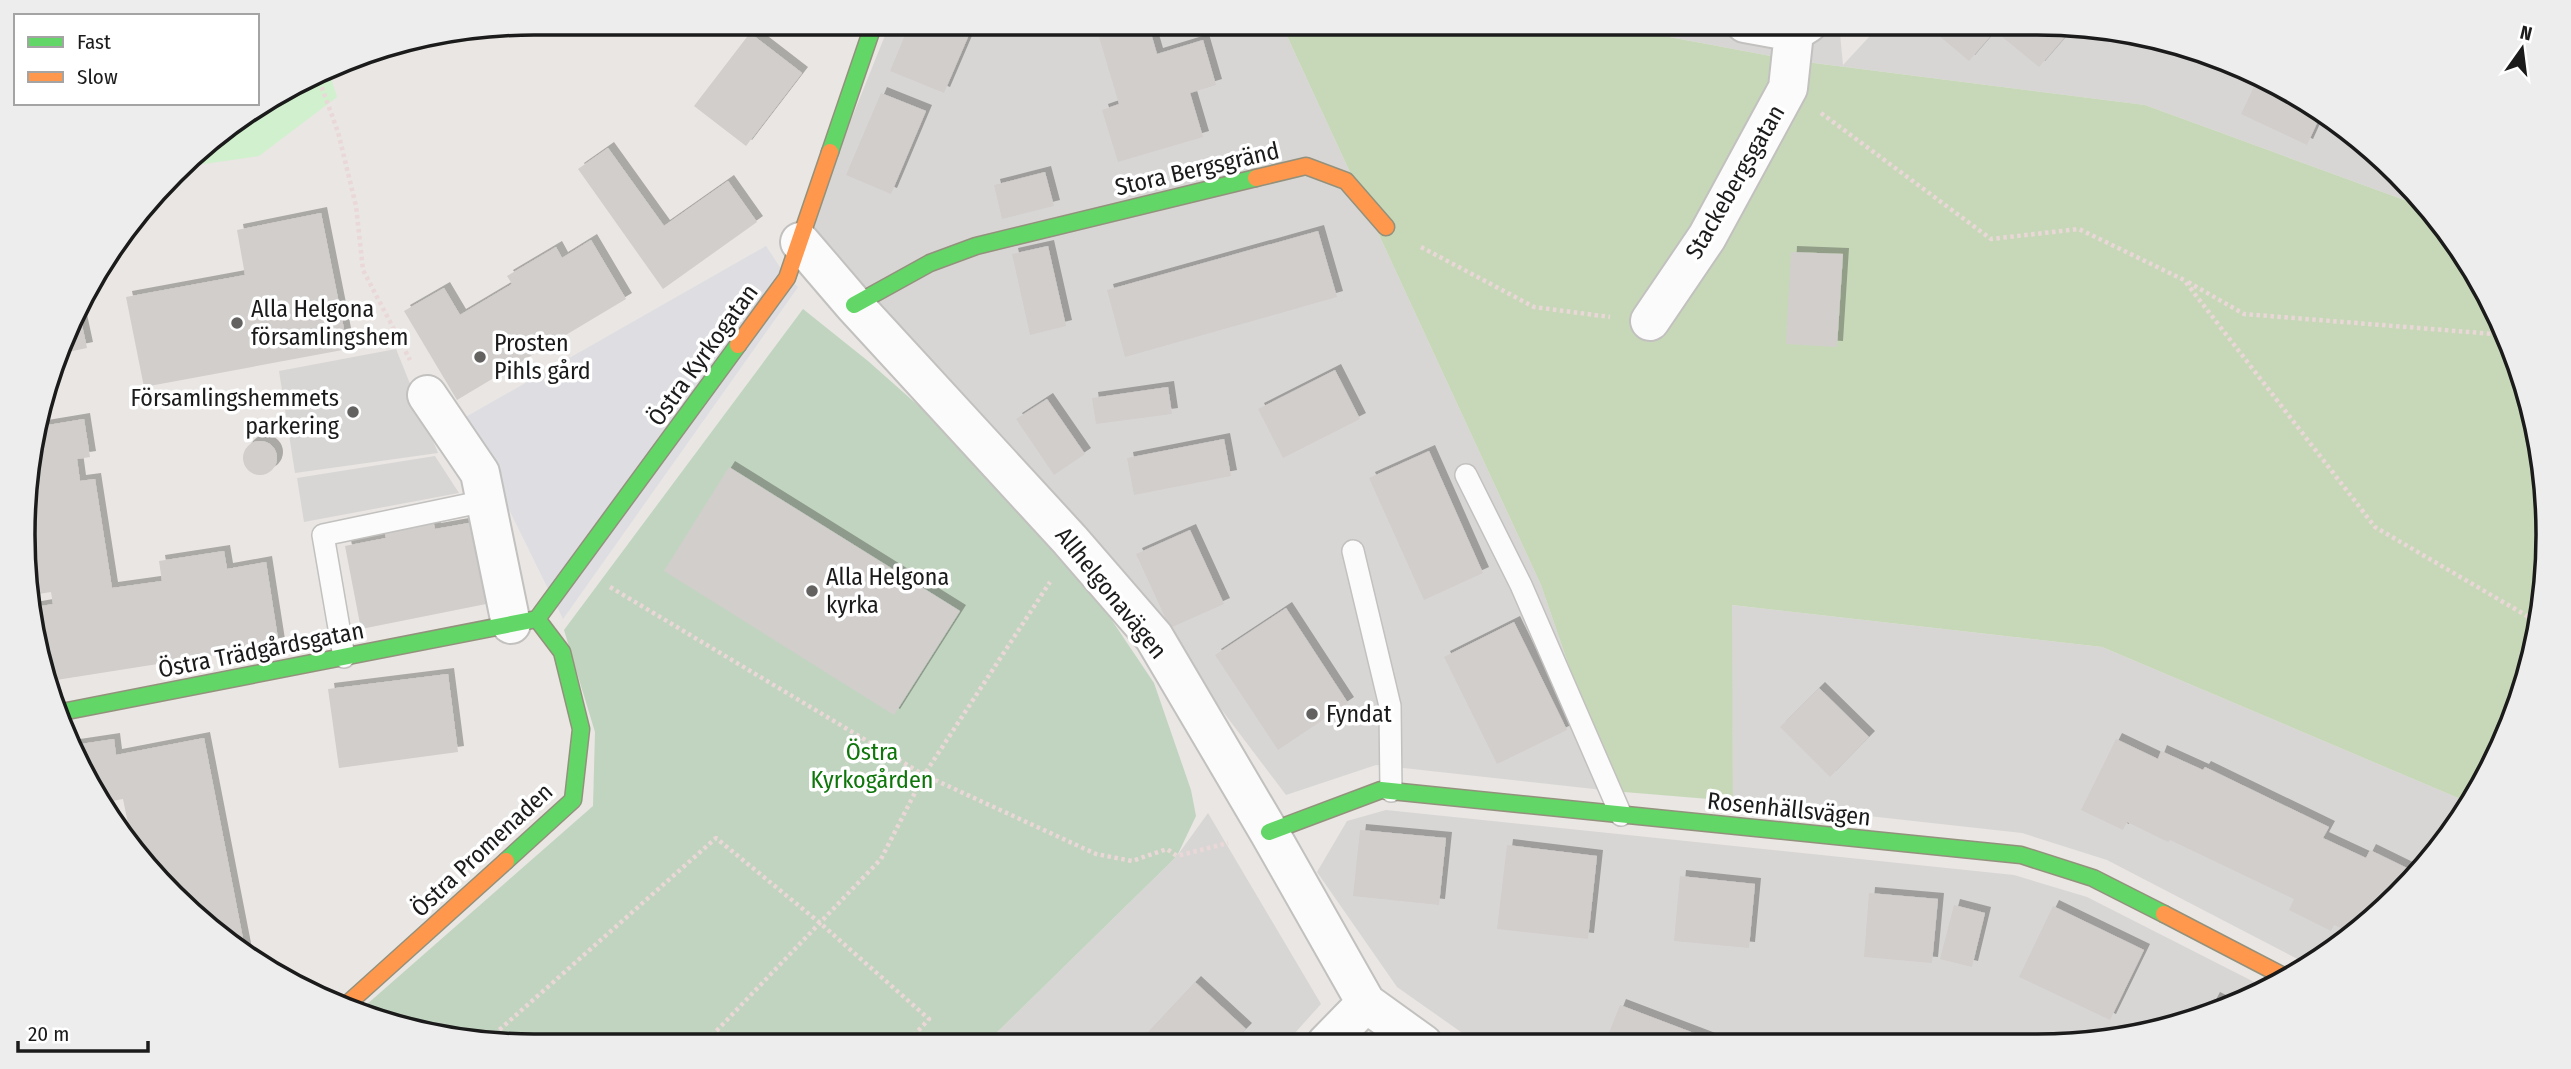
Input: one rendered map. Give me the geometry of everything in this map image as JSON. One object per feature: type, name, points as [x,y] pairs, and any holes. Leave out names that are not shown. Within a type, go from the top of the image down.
[{"type":"street","name":"Östra Kyrkogatan","points":[[524,621],[787,278],[870,35]]},
{"type":"street","name":"Stackebergsgatan","points":[[1650,321],[1707,237],[1788,88],[1799,35]]},
{"type":"street","name":"Stora Bergsgränd","points":[[854,305],[930,263],[976,246],[1306,166],[1346,181],[1386,227]]},
{"type":"street","name":"Allhelgonavägen","points":[[800,242],[854,305],[1070,540],[1154,637],[1366,1003],[1409,1034]]},
{"type":"street","points":[[428,395],[480,473],[485,501],[524,621]]},
{"type":"street","name":"Östra Trädgårdsgatan","points":[[68,711],[524,621]]},
{"type":"street","name":"Östra Promenaden","points":[[352,999],[573,800],[581,729],[562,652],[524,621]]},
{"type":"street","name":"Rosenhällsvägen","points":[[1269,832],[1381,790],[2021,855],[2093,878],[2276,972]]},
{"type":"street","points":[[1336,1034],[1366,1003]]},
{"type":"lane","points":[[1466,475],[1521,585],[1621,814]]},
{"type":"lane","points":[[344,657],[323,535],[485,501]]},
{"type":"lane","points":[[1353,551],[1390,706],[1391,791]]},
{"type":"path","points":[[321,84],[338,132],[356,205],[363,270],[428,395]]},
{"type":"path","points":[[1788,88],[1991,239],[2079,229],[2184,280],[2244,314],[2494,334]]},
{"type":"path","points":[[1386,227],[1534,307],[1650,321]]},
{"type":"path","points":[[2184,280],[2375,527],[2529,617]]},
{"type":"path","points":[[714,1034],[881,859],[924,775],[1052,578],[1070,540]]},
{"type":"path","points":[[601,582],[924,775],[1097,854],[1132,861],[1167,849],[1177,856],[1269,832]]},
{"type":"path","points":[[496,1032],[716,838],[820,923],[929,1019],[915,1034]]},
{"type":"shaded area","points":[[885,35],[1287,35],[1541,585],[1612,791],[1376,765],[1286,795],[1162,631],[810,222]]},
{"type":"shaded area","points":[[1659,35],[1840,35],[1843,65],[1871,35],[2069,36],[2102,39],[2166,52],[2228,73],[2314,119],[2366,159],[2409,202],[2145,105],[1798,61]]},
{"type":"shaded area","points":[[766,246],[787,278],[798,287],[563,619],[464,418]]},
{"type":"shaded area","name":"Församlingshemmets parkering","points":[[396,349],[438,453],[295,473],[279,371]]},
{"type":"shaded area","points":[[435,456],[459,493],[304,522],[297,478]]},
{"type":"shaded area","points":[[1731,605],[2102,647],[2460,799],[2433,839],[2390,888],[2341,931],[2298,960],[2107,860],[2022,833],[1733,801]]},
{"type":"shaded area","points":[[1386,810],[2014,875],[2087,897],[2256,983],[2228,996],[2166,1017],[2102,1030],[2069,1033],[1464,1034],[1397,987],[1317,872],[1347,821]]},
{"type":"shaded area","points":[[1208,813],[1321,1004],[1294,1034],[995,1034],[1177,856]]},
{"type":"green space","points":[[1287,35],[1659,35],[1798,61],[2145,105],[2409,202],[2452,257],[2498,343],[2519,405],[2532,469],[2535,567],[2526,632],[2519,664],[2498,726],[2460,799],[2102,647],[1732,605],[1733,801],[1612,791],[1541,585]]},
{"type":"green space","points":[[331,79],[337,97],[259,156],[199,165],[257,119]]},
{"type":"green space","name":"Östra Kyrkogården","points":[[803,309],[868,361],[938,423],[1062,559],[1109,616],[1154,683],[1191,790],[1196,816],[1177,856],[995,1034],[502,1033],[437,1024],[367,1004],[593,806],[595,732],[564,630]]},
{"type":"building","points":[[748,35],[753,35],[802,73],[746,146],[694,106]]},
{"type":"building","points":[[905,35],[969,35],[944,93],[890,71]]},
{"type":"building","points":[[1151,35],[1157,54],[1203,40],[1216,85],[1190,93],[1203,137],[1118,162],[1102,110],[1119,104],[1099,37]]},
{"type":"building","points":[[1938,35],[1992,35],[1969,61]]},
{"type":"building","points":[[2000,35],[2066,36],[2039,67]]},
{"type":"building","points":[[2254,86],[2318,122],[2307,145],[2241,114]]},
{"type":"building","points":[[881,93],[926,111],[891,194],[846,175]]},
{"type":"building","points":[[608,148],[664,226],[728,181],[757,222],[663,289],[578,169]]},
{"type":"building","points":[[1045,172],[1054,206],[1002,219],[994,185]]},
{"type":"building","name":"Alla Helgona församlingshem","points":[[321,213],[348,349],[144,387],[126,297],[245,275],[237,230]]},
{"type":"building","points":[[1318,231],[1337,297],[1125,357],[1107,290]]},
{"type":"building","name":"Prosten Pihls gård","points":[[591,240],[626,299],[457,400],[404,311],[444,288],[460,315],[512,284],[507,276],[556,247],[562,258]]},
{"type":"building","points":[[1048,246],[1066,326],[1030,335],[1012,254]]},
{"type":"building","points":[[1791,252],[1843,254],[1837,347],[1786,344]]},
{"type":"building","points":[[82,325],[87,348],[70,352]]},
{"type":"building","points":[[1335,370],[1360,419],[1283,458],[1258,409]]},
{"type":"building","points":[[1168,387],[1172,414],[1096,424],[1092,398]]},
{"type":"building","points":[[1047,399],[1085,454],[1054,475],[1016,419]]},
{"type":"building","points":[[84,419],[90,457],[77,459],[80,481],[95,479],[112,588],[162,581],[159,561],[224,551],[227,569],[266,562],[279,645],[57,680],[40,606],[53,604],[51,592],[38,594],[36,567],[36,502],[48,425]]},
{"type":"building","points":[[1224,439],[1231,476],[1134,495],[1127,458]]},
{"type":"building","points":[[260,441],[272,446],[277,458],[272,470],[260,475],[248,470],[243,458],[248,446]]},
{"type":"building","points":[[1429,451],[1483,573],[1424,600],[1369,478]]},
{"type":"building","name":"Alla Helgona kyrka","points":[[729,467],[960,611],[894,715],[664,571]]},
{"type":"building","points":[[433,520],[435,529],[480,521],[496,602],[361,629],[345,546],[386,538],[384,529]]},
{"type":"building","points":[[1190,530],[1224,604],[1170,628],[1136,554]]},
{"type":"building","points":[[1286,608],[1348,703],[1278,750],[1215,655]]},
{"type":"building","points":[[1514,622],[1567,730],[1497,764],[1444,657]]},
{"type":"building","points":[[448,674],[458,752],[339,768],[328,689]]},
{"type":"building","points":[[1819,688],[1869,737],[1830,777],[1780,727]]},
{"type":"building","points":[[204,738],[243,940],[181,888],[138,839],[128,825],[123,799],[112,801],[82,744],[114,739],[116,755]]},
{"type":"building","points":[[2116,739],[2158,759],[2161,751],[2203,770],[2205,767],[2329,827],[2323,838],[2366,858],[2370,850],[2408,868],[2343,929],[2334,925],[2331,931],[2289,910],[2294,899],[2127,822],[2123,830],[2081,810]]},
{"type":"building","points":[[1360,830],[1446,838],[1439,905],[1353,896]]},
{"type":"building","points":[[1507,845],[1597,856],[1588,939],[1497,929]]},
{"type":"building","points":[[1680,876],[1755,884],[1749,948],[1674,941]]},
{"type":"building","points":[[1869,893],[1938,899],[1932,963],[1864,957]]},
{"type":"building","points":[[1954,905],[1985,913],[1972,967],[1940,959]]},
{"type":"building","points":[[2053,906],[2144,950],[2110,1020],[2019,977]]},
{"type":"building","points":[[1195,982],[1246,1029],[1241,1034],[1146,1034]]},
{"type":"building","points":[[1620,1005],[1696,1034],[1609,1034]]},
{"type":"traffic: fast","points":[[830,152],[870,35]]},
{"type":"traffic: fast","points":[[854,305],[930,263],[976,246],[1256,178]]},
{"type":"traffic: fast","points":[[68,711],[537,619],[738,345]]},
{"type":"traffic: fast","points":[[506,861],[573,800],[581,729],[562,652],[537,619]]},
{"type":"traffic: fast","points":[[1269,832],[1381,790],[2021,855],[2093,878],[2164,914]]},
{"type":"traffic: slow","points":[[738,345],[787,278],[830,152]]},
{"type":"traffic: slow","points":[[1256,178],[1306,166],[1346,181],[1386,227]]},
{"type":"traffic: slow","points":[[352,999],[506,861]]},
{"type":"traffic: slow","points":[[2164,914],[2276,972]]},
{"type":"place","name":"Alla Helgona församlingshem","points":[[237,323]]},
{"type":"place","name":"Prosten Pihls gård","points":[[480,357]]},
{"type":"place","name":"Församlingshemmets parkering","points":[[353,412]]},
{"type":"place","name":"Alla Helgona kyrka","points":[[812,591]]},
{"type":"place","name":"Fyndat","points":[[1312,714]]}]
